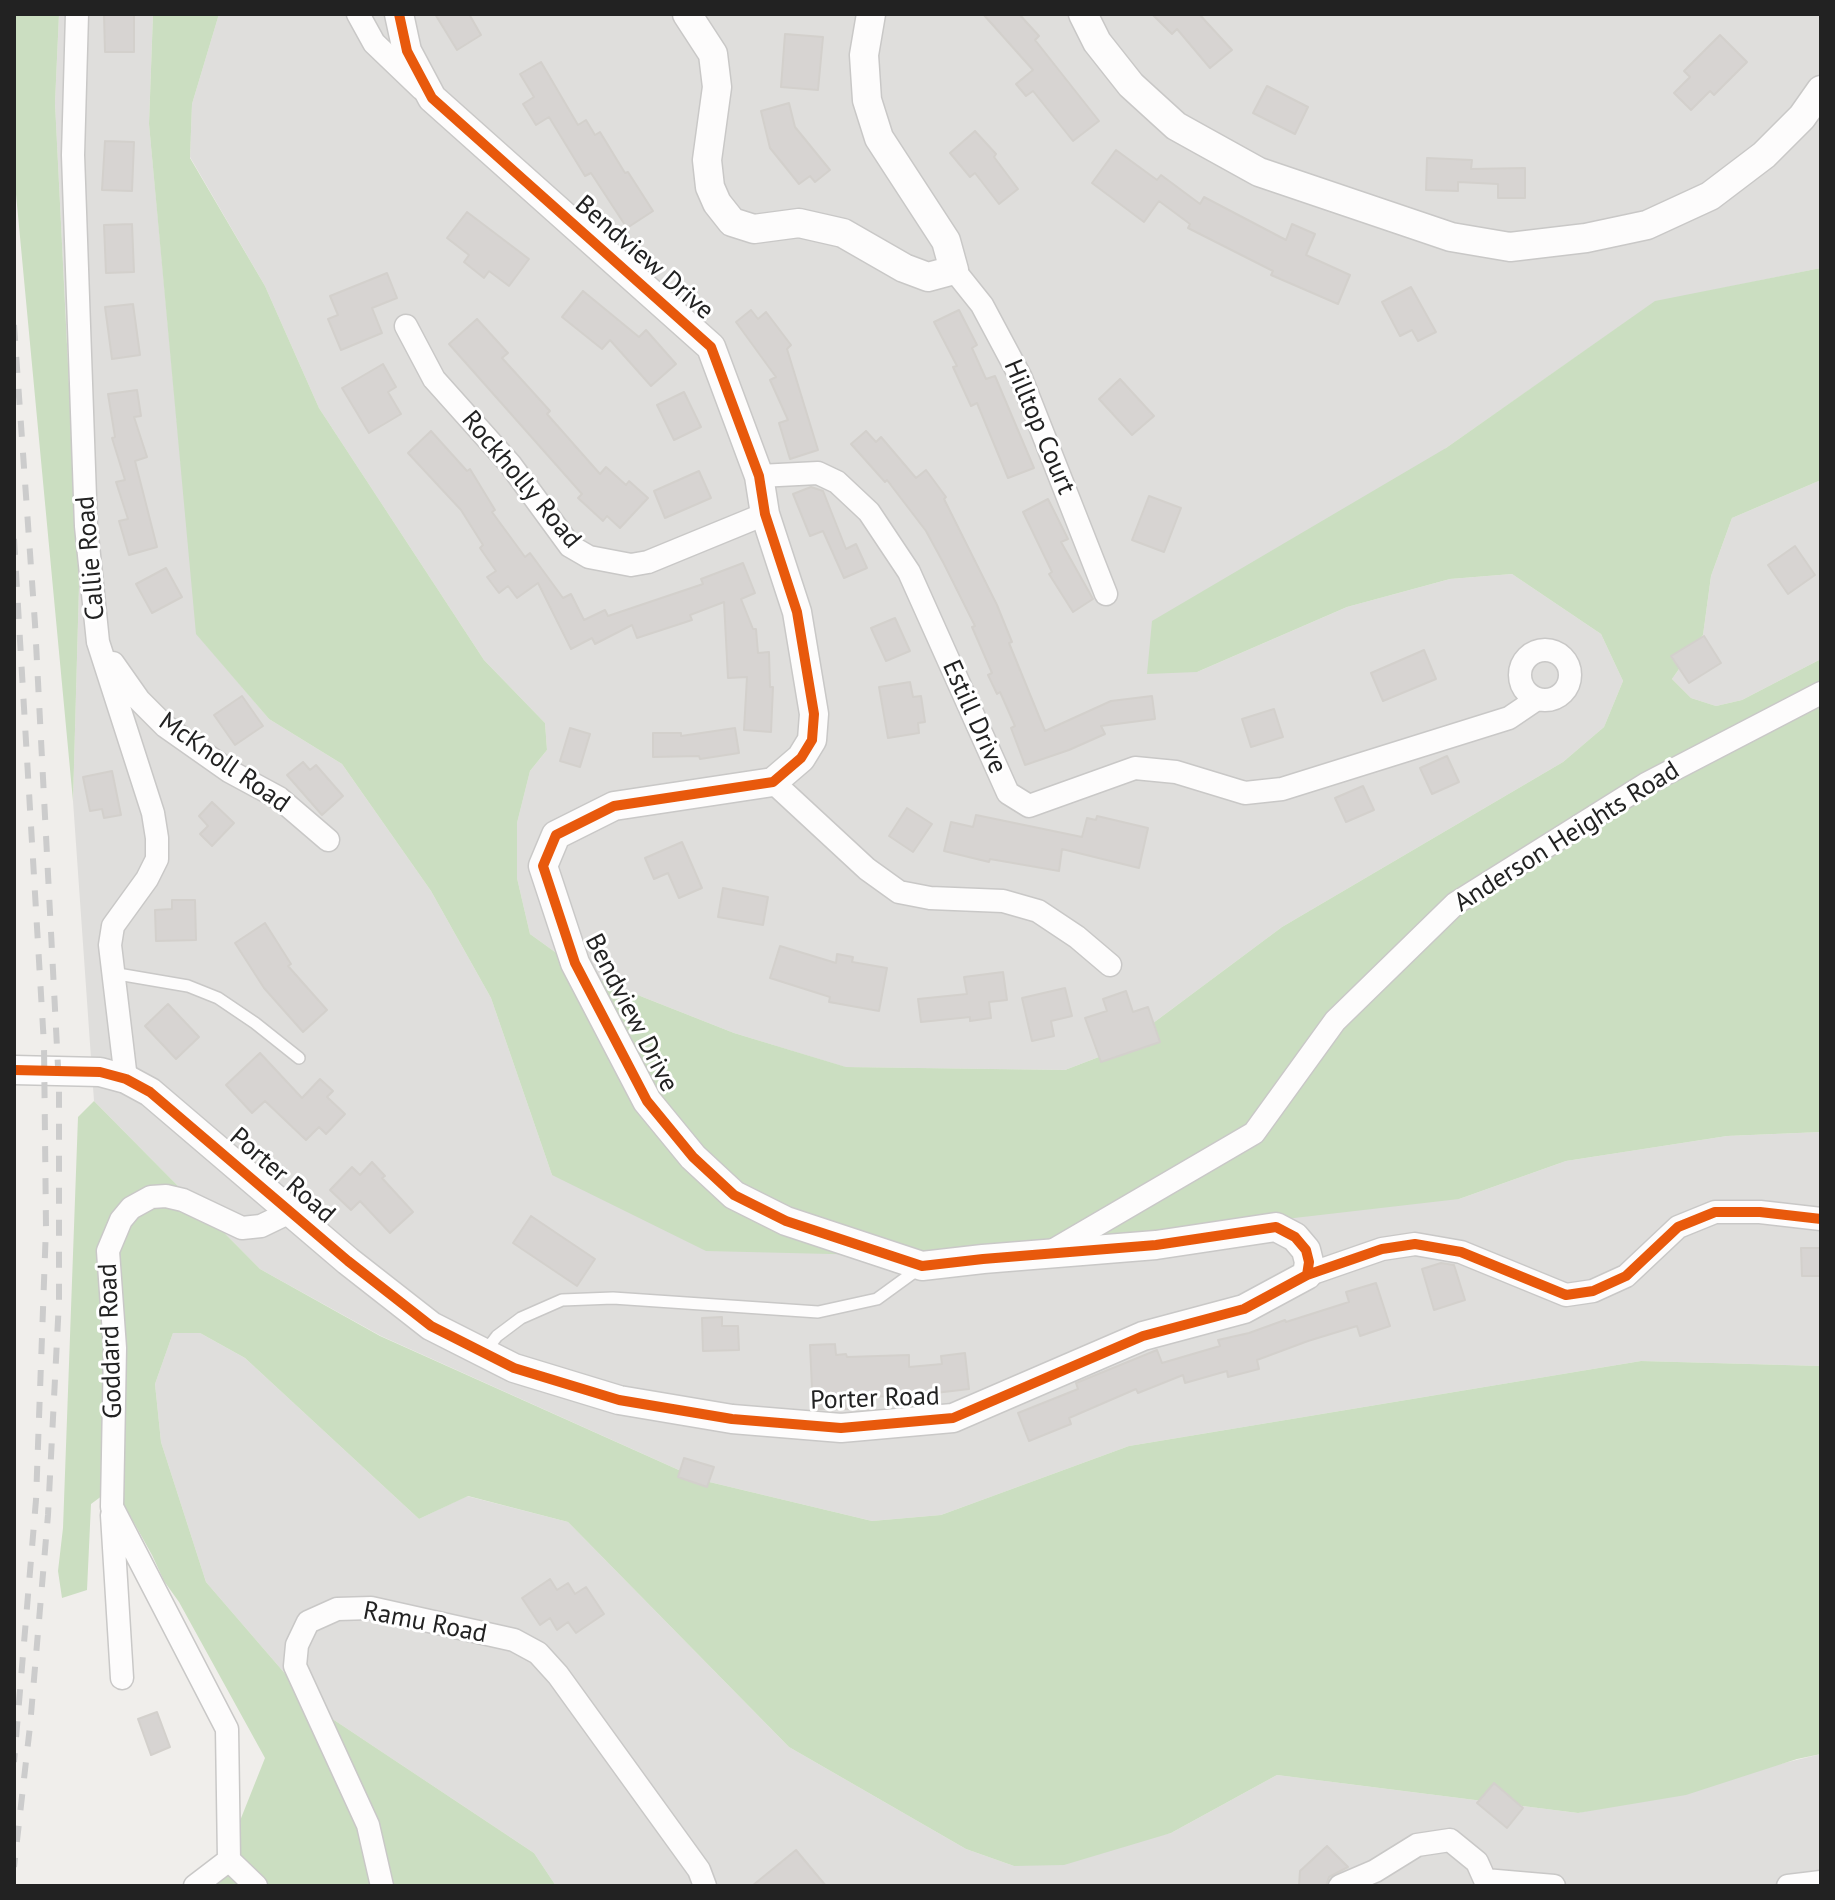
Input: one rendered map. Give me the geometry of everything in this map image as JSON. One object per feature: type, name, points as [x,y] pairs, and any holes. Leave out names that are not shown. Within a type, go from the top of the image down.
[{"type":"street","name":"Callie Road","points":[[77,14],[73,155],[86,526],[98,642],[153,813],[157,838],[157,859],[147,879],[113,926],[110,945],[126,1079]]},
{"type":"street","points":[[358,14],[374,43],[432,98]]},
{"type":"street","name":"Bendview Drive","points":[[399,14],[407,51],[432,98],[711,347],[759,476],[765,514],[797,612],[814,714],[812,740],[801,758],[773,782],[614,806],[556,835],[543,866],[575,963],[647,1101],[693,1157],[734,1195],[786,1221],[922,1266],[1156,1245],[1276,1227],[1295,1237],[1306,1250],[1309,1262],[1307,1275]]},
{"type":"street","points":[[687,14],[713,54],[717,87],[707,160],[713,195],[732,222],[754,229],[799,223],[843,233],[904,268],[928,277],[954,270],[946,241],[879,138],[867,100],[864,55],[871,14]]},
{"type":"street","points":[[1083,14],[1097,42],[1131,85],[1176,126],[1259,172],[1451,237],[1510,247],[1586,238],[1647,225],[1710,196],[1764,155],[1802,117],[1821,90]]},
{"type":"street","name":"Hilltop Court","points":[[954,270],[982,305],[1021,378],[1106,594]]},
{"type":"street","name":"Rockholly Road","points":[[406,326],[434,379],[510,464],[570,546],[589,557],[631,565],[648,562],[765,514]]},
{"type":"street","name":"Estill Drive","points":[[759,476],[818,473],[837,482],[869,512],[909,572],[1008,793],[1029,806],[1135,768],[1176,772],[1245,793],[1282,789],[1509,718],[1537,699]]},
{"type":"street","name":"McKnoll Road","points":[[98,642],[139,700],[165,726],[229,771],[279,798],[328,840]]},
{"type":"street","name":"Anderson Heights Road","points":[[1046,1254],[1254,1133],[1335,1021],[1456,903],[1646,784],[1821,693]]},
{"type":"street","points":[[773,782],[867,869],[899,892],[930,898],[1003,901],[1038,911],[1077,937],[1110,965]]},
{"type":"street","name":"Porter Road","points":[[14,1070],[100,1072],[126,1079],[150,1092],[290,1212],[431,1326],[514,1368],[619,1400],[732,1419],[841,1428],[953,1418],[1143,1336],[1244,1309],[1307,1275],[1382,1249],[1415,1244],[1461,1252],[1566,1295],[1593,1291],[1626,1276],[1678,1227],[1715,1212],[1760,1212],[1821,1219]]},
{"type":"street","name":"Goddard Road","points":[[122,1678],[112,1507],[115,1348],[108,1251],[121,1220],[131,1208],[151,1197],[183,1200],[242,1228],[261,1226],[290,1212]]},
{"type":"street","name":"Goddard Road","points":[[112,1507],[227,1729],[229,1860]]},
{"type":"street","name":"Ramu Road","points":[[382,1886],[368,1825],[295,1666],[297,1645],[308,1622],[337,1609],[371,1608],[399,1614],[514,1640],[538,1653],[558,1675],[699,1870],[705,1886]]},
{"type":"street","points":[[1340,1886],[1374,1878],[1417,1845],[1450,1840],[1477,1862],[1482,1883],[1554,1886]]},
{"type":"street","points":[[195,1886],[229,1860],[256,1886]]},
{"type":"street","points":[[1788,1886],[1821,1882]]},
{"type":"lane","points":[[112,973],[188,986],[218,998],[299,1058]]},
{"type":"lane","points":[[484,1353],[497,1336],[521,1318],[562,1300],[613,1298],[818,1312],[877,1299],[922,1266]]},
{"type":"shaded area","points":[[59,14],[153,14],[149,124],[197,634],[269,719],[342,764],[431,891],[491,998],[552,1175],[1459,1199],[1566,1161],[1727,1136],[1821,1132],[1821,1366],[1641,1361],[1129,1446],[941,1515],[872,1521],[701,1480],[381,1336],[260,1269],[94,1101],[73,801],[79,586],[55,103]]},
{"type":"shaded area","points":[[219,14],[1821,14],[1821,268],[1655,302],[1446,448],[1197,672],[1347,607],[1450,579],[1512,574],[1601,634],[1623,681],[1604,727],[1563,762],[1282,927],[1117,1050],[1065,1070],[845,1067],[734,1033],[587,975],[530,934],[517,878],[517,823],[530,771],[547,750],[545,723],[484,660],[319,408],[265,286],[190,157],[192,104]]},
{"type":"shaded area","points":[[1821,480],[1821,659],[1742,700],[1716,706],[1691,698],[1672,679],[1703,635],[1711,576],[1732,518]]},
{"type":"shaded area","points":[[173,1333],[200,1333],[245,1358],[419,1519],[467,1496],[568,1522],[789,1747],[966,1849],[1014,1866],[1171,1833],[1277,1775],[1578,1813],[1821,1754],[1821,1886],[556,1886],[534,1853],[313,1706],[206,1582],[161,1442],[155,1384]]},
{"type":"green space","points":[[14,14],[59,14],[55,103],[79,586],[73,801],[14,173]]},
{"type":"green space","points":[[153,14],[219,14],[192,104],[190,158],[265,286],[319,408],[484,660],[545,723],[547,750],[530,771],[517,823],[517,878],[530,934],[587,975],[734,1033],[846,1067],[1065,1070],[1117,1050],[1282,927],[1563,762],[1604,727],[1623,681],[1601,634],[1512,574],[1450,579],[1347,607],[1197,672],[1147,674],[1152,621],[1446,448],[1655,301],[1821,268],[1821,480],[1732,518],[1711,576],[1703,635],[1672,679],[1691,698],[1716,706],[1742,700],[1821,659],[1821,1132],[1727,1136],[1566,1161],[1459,1199],[956,1257],[706,1251],[552,1175],[491,998],[431,891],[342,764],[269,719],[196,634],[149,124]]},
{"type":"green space","points":[[94,1101],[260,1269],[380,1336],[701,1480],[872,1521],[941,1515],[1129,1446],[1641,1361],[1821,1366],[1821,1754],[1686,1795],[1578,1813],[1277,1775],[1171,1833],[1064,1865],[1014,1866],[966,1849],[789,1747],[568,1522],[468,1496],[419,1519],[245,1358],[200,1333],[173,1333],[155,1384],[161,1442],[206,1582],[313,1706],[534,1853],[556,1886],[214,1886],[265,1758],[114,1487],[91,1504],[87,1590],[62,1598],[58,1571],[63,1528],[78,1117]]},
{"type":"building","points":[[104,14],[134,14],[134,52],[105,52]]},
{"type":"building","points":[[435,14],[469,14],[481,35],[457,50]]},
{"type":"building","points":[[983,14],[1019,14],[1039,36],[1035,40],[1099,121],[1073,141],[1033,91],[1026,96],[1016,84],[1033,70]]},
{"type":"building","points":[[1152,14],[1199,14],[1232,50],[1210,68],[1177,29],[1172,34]]},
{"type":"building","points":[[785,34],[823,37],[818,90],[781,87]]},
{"type":"building","points":[[1720,35],[1747,62],[1714,95],[1710,91],[1691,110],[1674,93],[1690,77],[1684,71]]},
{"type":"building","points":[[541,62],[578,125],[586,120],[595,135],[600,132],[653,211],[627,228],[591,173],[585,176],[549,117],[536,125],[523,104],[534,97],[520,74]]},
{"type":"building","points":[[1267,86],[1308,107],[1295,134],[1253,113]]},
{"type":"building","points":[[789,103],[795,127],[830,170],[815,182],[810,176],[799,184],[770,148],[761,111]]},
{"type":"building","points":[[975,131],[996,154],[994,157],[1018,189],[999,204],[975,173],[970,177],[950,153]]},
{"type":"building","points":[[105,141],[134,142],[132,191],[102,190]]},
{"type":"building","points":[[1116,150],[1157,180],[1161,175],[1200,204],[1204,197],[1286,240],[1292,224],[1315,234],[1306,255],[1350,275],[1338,304],[1271,275],[1273,271],[1188,228],[1190,224],[1159,201],[1144,222],[1092,183]]},
{"type":"building","points":[[1427,158],[1472,160],[1471,169],[1525,168],[1525,198],[1498,198],[1498,184],[1458,182],[1458,191],[1426,190]]},
{"type":"building","points":[[467,212],[529,259],[509,286],[489,271],[484,278],[464,262],[469,255],[447,238]]},
{"type":"building","points":[[132,224],[134,272],[106,273],[104,225]]},
{"type":"building","points":[[387,273],[397,298],[372,308],[382,333],[341,350],[328,319],[338,315],[330,296]]},
{"type":"building","points":[[1411,287],[1436,332],[1418,341],[1412,330],[1400,336],[1382,302]]},
{"type":"building","points":[[583,291],[639,337],[646,330],[676,364],[651,386],[610,340],[602,349],[562,317]]},
{"type":"building","points":[[133,304],[140,355],[112,359],[105,307]]},
{"type":"building","points":[[751,310],[758,319],[766,312],[791,345],[787,349],[818,450],[790,459],[779,423],[788,420],[770,380],[776,377],[736,322]]},
{"type":"building","points":[[959,310],[977,345],[972,348],[986,379],[995,376],[1034,468],[1008,478],[977,403],[971,406],[953,367],[957,366],[934,322]]},
{"type":"building","points":[[477,319],[508,353],[502,358],[550,411],[547,414],[600,474],[606,467],[626,485],[629,481],[648,498],[620,528],[607,516],[603,521],[578,498],[582,494],[449,344]]},
{"type":"building","points":[[383,364],[396,387],[388,392],[401,414],[369,433],[342,388]]},
{"type":"building","points":[[1120,379],[1154,416],[1132,435],[1099,399]]},
{"type":"building","points":[[137,390],[141,416],[134,417],[147,457],[135,461],[157,547],[129,555],[119,521],[128,519],[116,482],[125,480],[112,438],[115,437],[108,394]]},
{"type":"building","points":[[684,392],[701,427],[674,440],[657,405]]},
{"type":"building","points":[[431,431],[467,471],[470,469],[495,510],[492,512],[525,557],[530,553],[563,598],[571,594],[584,620],[605,610],[608,616],[703,584],[701,579],[743,563],[755,593],[741,599],[753,629],[756,629],[758,653],[769,652],[770,687],[773,687],[771,732],[744,730],[747,677],[728,678],[724,602],[690,615],[692,620],[637,638],[632,625],[595,644],[592,638],[571,649],[538,583],[517,598],[508,586],[499,593],[487,577],[496,571],[480,548],[483,545],[461,510],[408,453]]},
{"type":"building","points":[[866,431],[876,442],[881,437],[916,478],[926,470],[946,497],[944,499],[997,605],[1045,731],[1111,701],[1152,696],[1155,719],[1101,726],[1105,734],[1025,765],[1011,728],[1015,726],[1000,692],[997,694],[988,675],[992,673],[972,627],[975,626],[944,564],[926,531],[887,480],[885,482],[851,444]]},
{"type":"building","points":[[699,471],[711,498],[665,518],[654,491]]},
{"type":"building","points":[[811,487],[823,491],[846,549],[856,544],[867,568],[844,578],[823,531],[810,536],[793,494]]},
{"type":"building","points":[[1149,496],[1181,508],[1164,552],[1132,540]]},
{"type":"building","points":[[1048,499],[1068,539],[1061,542],[1093,599],[1073,612],[1049,574],[1052,572],[1023,512]]},
{"type":"building","points":[[1795,546],[1815,575],[1788,594],[1768,565]]},
{"type":"building","points":[[166,568],[182,597],[152,613],[136,584]]},
{"type":"building","points":[[895,618],[910,651],[886,661],[871,628]]},
{"type":"building","points":[[1704,636],[1721,663],[1689,683],[1671,656]]},
{"type":"building","points":[[1424,650],[1436,679],[1383,701],[1371,673]]},
{"type":"building","points":[[910,682],[913,697],[921,696],[925,722],[918,723],[919,733],[888,738],[879,687]]},
{"type":"building","points":[[242,696],[263,726],[235,745],[214,715]]},
{"type":"building","points":[[1274,709],[1283,737],[1251,747],[1242,719]]},
{"type":"building","points":[[570,728],[590,734],[580,767],[560,761]]},
{"type":"building","points":[[735,728],[739,753],[700,759],[699,756],[653,757],[653,733],[681,733],[681,736]]},
{"type":"building","points":[[1447,756],[1459,782],[1432,794],[1420,768]]},
{"type":"building","points":[[303,762],[310,770],[316,765],[343,796],[322,815],[287,775]]},
{"type":"building","points":[[112,771],[121,815],[104,818],[102,809],[90,811],[83,777]]},
{"type":"building","points":[[1363,786],[1374,810],[1346,822],[1335,798]]},
{"type":"building","points":[[212,802],[234,823],[212,846],[200,834],[208,826],[199,816]]},
{"type":"building","points":[[907,808],[932,824],[913,852],[889,836]]},
{"type":"building","points":[[976,815],[1082,837],[1087,818],[1096,820],[1097,816],[1148,828],[1139,868],[1062,849],[1059,871],[990,859],[989,862],[944,851],[951,822],[973,827]]},
{"type":"building","points":[[682,842],[702,888],[679,898],[668,873],[654,879],[645,858]]},
{"type":"building","points":[[723,888],[768,897],[763,925],[718,917]]},
{"type":"building","points":[[172,900],[195,900],[196,940],[156,941],[155,910],[172,909]]},
{"type":"building","points":[[265,923],[291,964],[288,966],[327,1010],[303,1032],[264,988],[235,943]]},
{"type":"building","points":[[780,946],[836,963],[837,954],[853,957],[852,962],[887,968],[879,1011],[829,1002],[830,997],[770,978]]},
{"type":"building","points":[[1003,972],[1007,1000],[989,1002],[991,1018],[921,1022],[918,999],[967,994],[964,977]]},
{"type":"building","points":[[1065,988],[1072,1016],[1051,1021],[1054,1036],[1032,1041],[1022,998]]},
{"type":"building","points":[[1126,991],[1133,1012],[1148,1007],[1160,1042],[1101,1062],[1085,1018],[1107,1011],[1103,999]]},
{"type":"building","points":[[168,1004],[199,1037],[176,1059],[145,1026]]},
{"type":"building","points":[[260,1053],[302,1098],[320,1079],[333,1091],[327,1097],[345,1114],[326,1134],[319,1127],[306,1140],[265,1101],[252,1113],[226,1085]]},
{"type":"building","points":[[372,1162],[385,1176],[382,1178],[413,1212],[390,1233],[360,1201],[351,1210],[330,1190],[352,1167],[360,1175]]},
{"type":"building","points":[[531,1216],[595,1259],[577,1286],[513,1243]]},
{"type":"building","points":[[1801,1248],[1821,1248],[1821,1276],[1802,1276]]},
{"type":"building","points":[[1441,1263],[1454,1265],[1465,1300],[1434,1310],[1422,1269]]},
{"type":"building","points":[[1376,1283],[1390,1326],[1360,1336],[1357,1326],[1308,1341],[1257,1360],[1259,1369],[1228,1377],[1227,1371],[1185,1383],[1183,1375],[1138,1393],[1136,1389],[1069,1418],[1071,1424],[1029,1441],[1018,1413],[1078,1389],[1076,1383],[1157,1350],[1162,1363],[1220,1346],[1218,1340],[1349,1302],[1346,1292]]},
{"type":"building","points":[[722,1317],[722,1326],[738,1326],[739,1350],[703,1351],[702,1318]]},
{"type":"building","points":[[835,1344],[836,1355],[846,1354],[847,1357],[909,1355],[909,1367],[942,1364],[941,1356],[965,1353],[969,1389],[910,1396],[848,1397],[848,1409],[813,1409],[810,1345]]},
{"type":"building","points":[[684,1458],[714,1467],[707,1487],[678,1477]]},
{"type":"building","points":[[550,1579],[557,1590],[568,1583],[575,1594],[586,1587],[604,1614],[576,1633],[568,1622],[557,1630],[550,1618],[540,1625],[522,1598]]},
{"type":"building","points":[[157,1712],[170,1747],[151,1755],[138,1719]]},
{"type":"building","points":[[1494,1783],[1523,1808],[1507,1828],[1477,1803]]},
{"type":"building","points":[[1327,1846],[1348,1867],[1329,1877],[1326,1886],[1299,1886],[1300,1871]]},
{"type":"building","points":[[796,1850],[826,1886],[752,1886]]},
{"type":"railway","points":[[14,325],[35,624],[59,1086],[59,1301],[48,1515],[14,1867]]},
{"type":"railway","points":[[14,539],[44,1045],[46,1227],[36,1500],[14,1762]]},
{"type":"cycle path","points":[[399,14],[407,51],[432,98],[711,347],[759,476],[765,514],[797,612],[814,714],[812,740],[801,758],[773,782],[614,806],[556,835],[543,866],[575,963],[647,1101],[693,1157],[734,1195],[786,1221],[922,1266],[1156,1245],[1276,1227],[1295,1237],[1306,1250],[1309,1262],[1307,1275]]},
{"type":"cycle path","points":[[14,1070],[100,1072],[126,1079],[150,1092],[348,1261],[431,1326],[514,1368],[619,1400],[732,1419],[841,1428],[953,1418],[1143,1336],[1244,1309],[1307,1275],[1382,1249],[1415,1244],[1461,1252],[1566,1295],[1593,1291],[1626,1276],[1678,1227],[1715,1212],[1760,1212],[1821,1219]]}]
